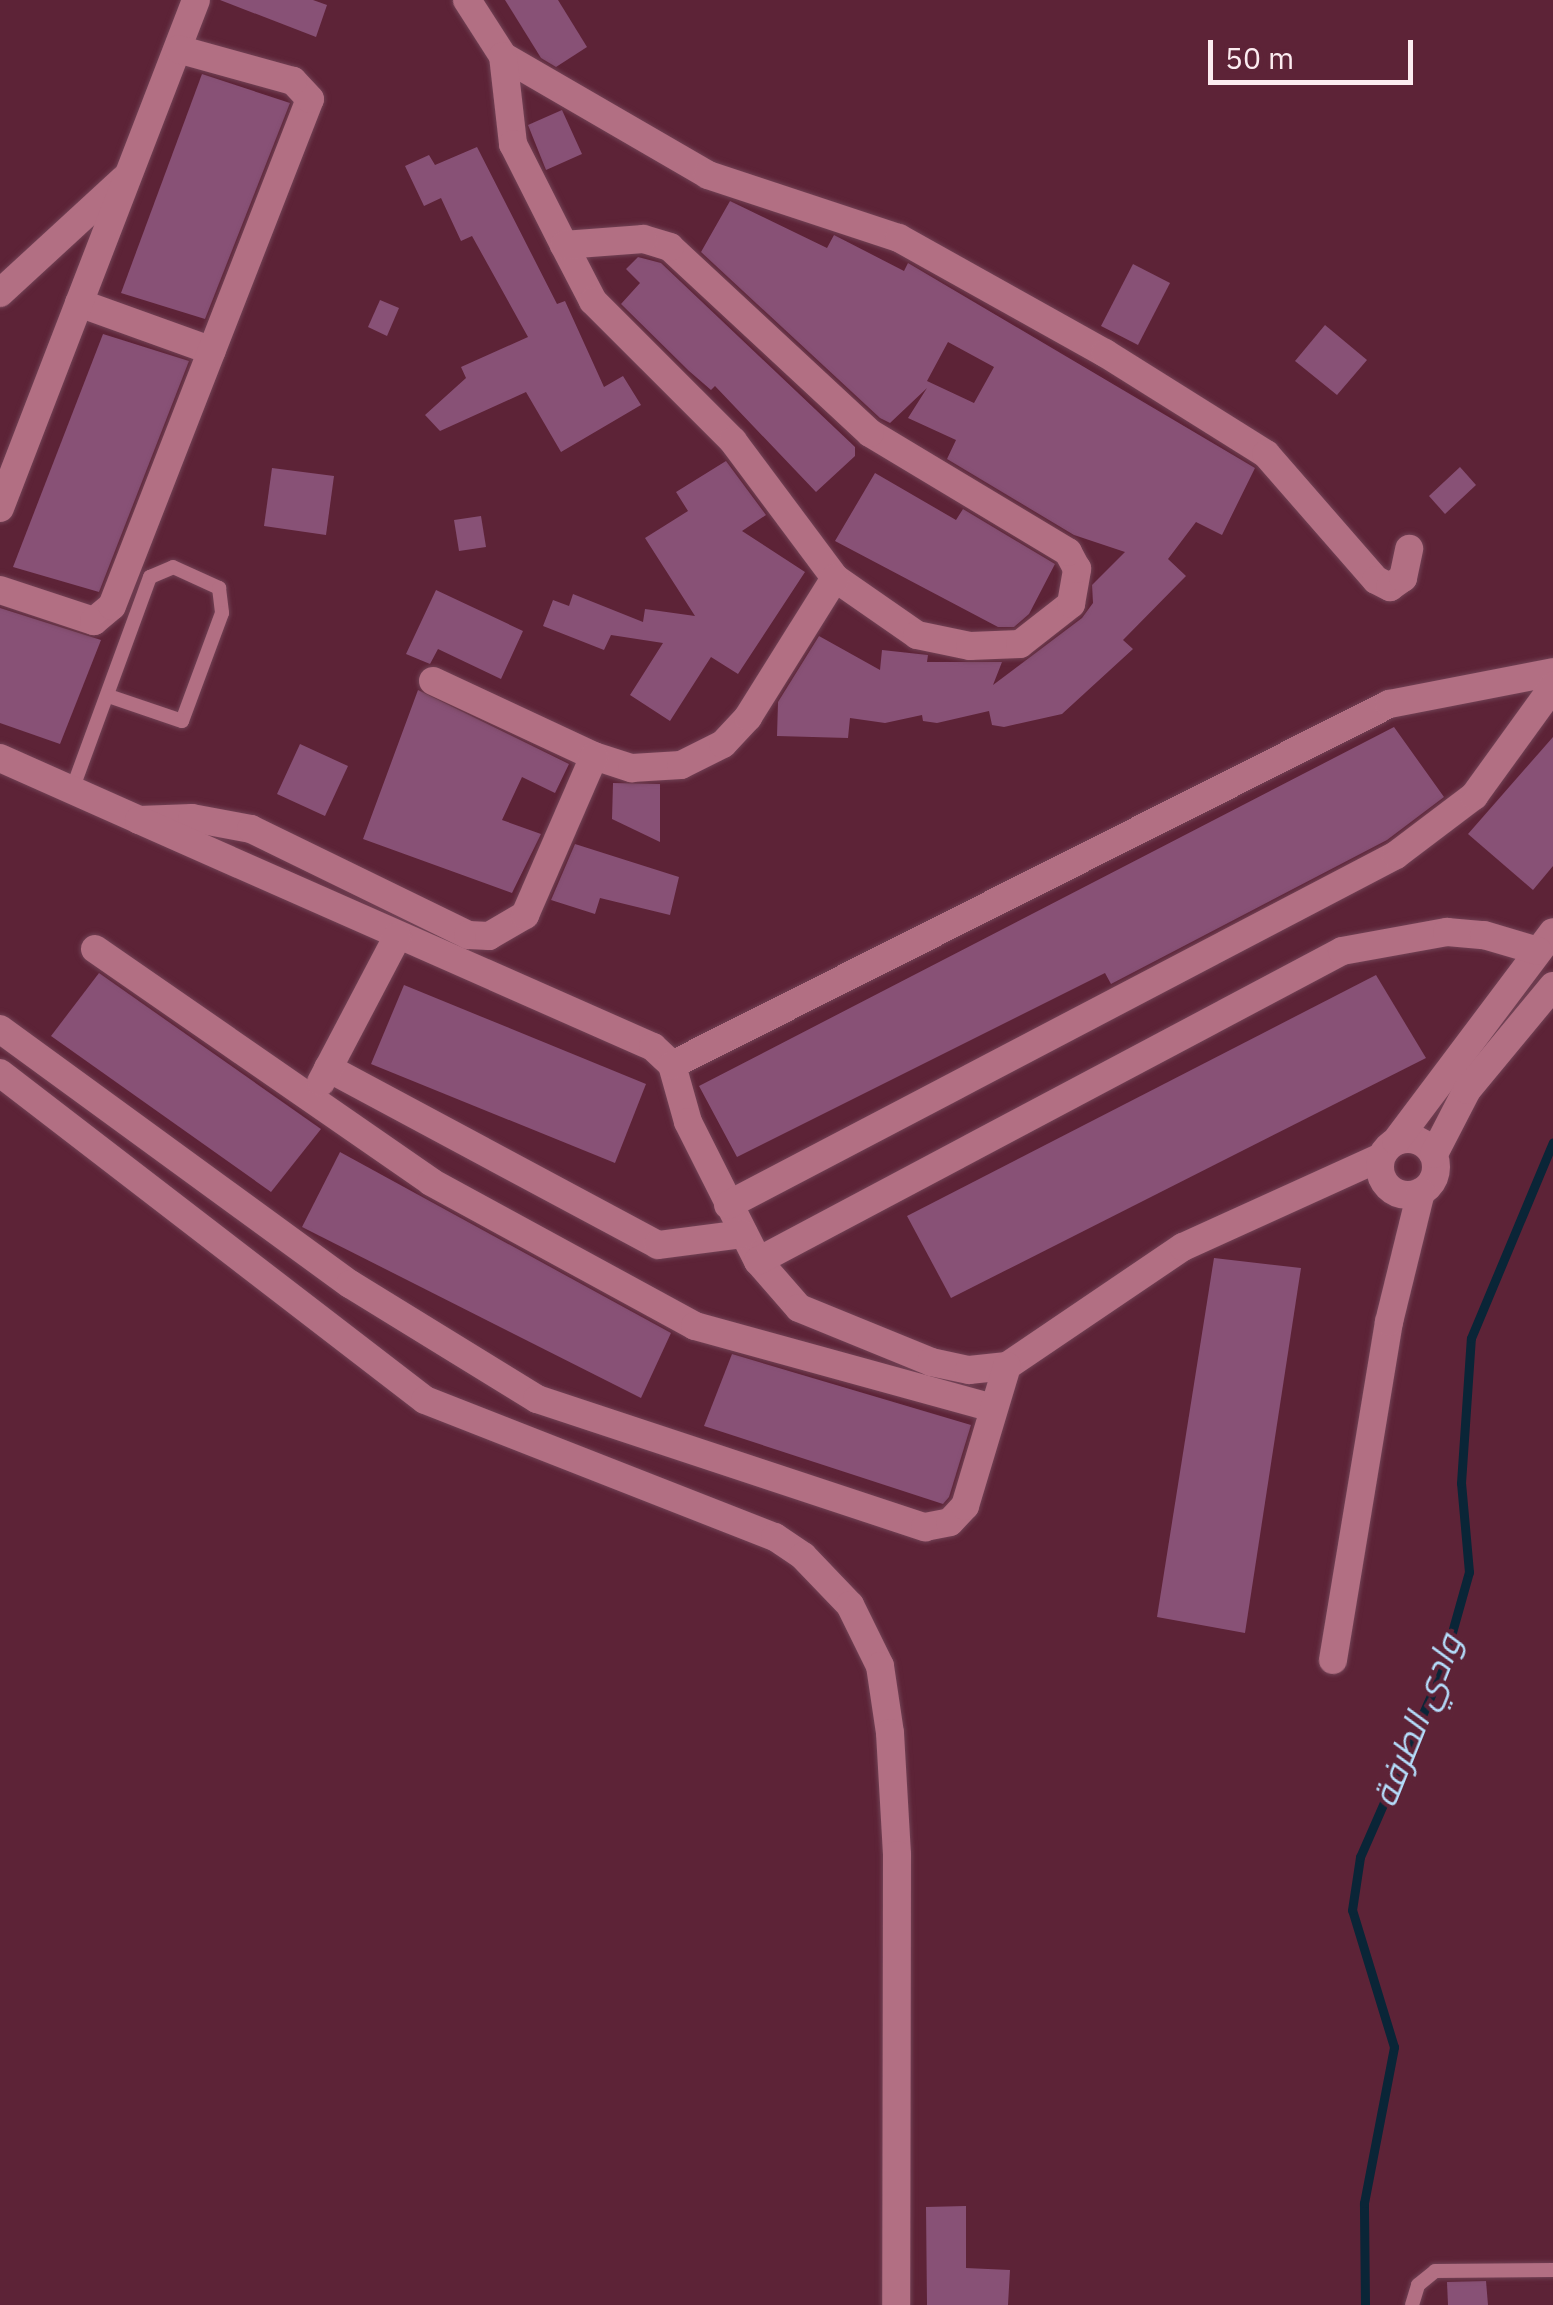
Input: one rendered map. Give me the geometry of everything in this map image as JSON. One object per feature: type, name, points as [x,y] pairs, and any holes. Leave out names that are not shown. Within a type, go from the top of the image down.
[{"type":"street","points":[[0,508],[196,0]]},
{"type":"street","points":[[467,0],[503,56],[513,144],[564,246],[604,314],[733,441],[835,578],[917,635],[970,646],[1020,644],[1060,617],[1077,587],[1068,552],[870,433],[670,247],[643,239],[564,246]]},
{"type":"street","points":[[0,590],[94,620],[112,606],[310,100],[292,81],[178,49]]},
{"type":"street","points":[[503,56],[708,175],[899,238],[1105,353],[1266,454],[1376,580],[1390,586],[1403,578],[1408,550]]},
{"type":"street","points":[[0,293],[130,173]]},
{"type":"street","points":[[80,304],[212,350]]},
{"type":"street","points":[[433,681],[594,756],[656,768],[681,765],[723,744],[748,717],[835,578]]},
{"type":"street","points":[[672,1065],[1389,704],[1553,672]]},
{"type":"street","points":[[728,1205],[1396,855],[1474,796],[1553,687]]},
{"type":"street","points":[[138,820],[192,818],[251,829],[468,934],[489,936],[525,915],[594,756]]},
{"type":"street","points":[[0,758],[653,1048],[672,1065],[688,1122],[758,1261],[798,1308],[869,1342],[968,1370],[1007,1366],[1183,1247],[1389,1149],[1418,1140],[1434,1154]]},
{"type":"street","points":[[758,1261],[1342,951],[1446,932],[1545,942],[1389,1149],[1389,1188],[1420,1192]]},
{"type":"street","points":[[313,1096],[397,937]]},
{"type":"street","points":[[95,949],[313,1096],[431,1182],[694,1326],[993,1408]]},
{"type":"street","points":[[1333,1660],[1389,1322],[1420,1192],[1436,1176],[1434,1154],[1467,1090],[1553,986]]},
{"type":"street","points":[[0,1028],[350,1284],[537,1399],[925,1527],[950,1522],[965,1506],[1007,1366]]},
{"type":"street","points":[[328,1068],[658,1245],[744,1234]]},
{"type":"street","points":[[0,1073],[424,1400],[775,1537],[803,1556],[850,1605],[880,1666],[890,1733],[897,1855],[896,2305]]},
{"type":"lane","points":[[72,790],[108,696],[158,568],[173,567],[219,588],[222,613],[182,721],[108,696]]},
{"type":"lane","points":[[1412,2305],[1418,2285],[1435,2271],[1553,2270]]},
{"type":"building","points":[[220,0],[313,0],[327,5],[316,37]]},
{"type":"building","points":[[505,0],[558,0],[587,47],[556,67],[541,58]]},
{"type":"building","points":[[202,74],[290,103],[205,319],[121,293]]},
{"type":"building","points":[[562,110],[582,154],[546,170],[528,125]]},
{"type":"building","points":[[477,147],[557,304],[565,301],[604,387],[623,376],[641,405],[561,452],[526,392],[440,431],[425,415],[466,378],[461,367],[528,337],[472,236],[461,241],[441,198],[424,206],[405,166],[429,155],[435,165]]},
{"type":"building","points":[[730,201],[827,248],[834,235],[904,271],[908,263],[1255,468],[1222,535],[1196,522],[1168,559],[1186,576],[1123,640],[1133,649],[1062,714],[1004,727],[992,725],[989,711],[937,723],[923,721],[922,715],[885,723],[850,718],[848,738],[777,736],[778,702],[819,636],[880,670],[882,650],[928,655],[927,662],[1002,662],[993,685],[1082,618],[1093,603],[1092,585],[1125,552],[1074,535],[947,459],[956,440],[908,418],[927,388],[890,423],[880,418],[701,252]],"holes":[[[948,342],[994,367],[974,403],[927,381]]]},
{"type":"building","points":[[638,257],[661,263],[855,447],[855,456],[816,492],[715,386],[711,390],[689,371],[621,304],[640,283],[626,269]]},
{"type":"building","points":[[1133,264],[1170,283],[1138,345],[1101,326]]},
{"type":"building","points":[[380,300],[399,308],[387,336],[368,327]]},
{"type":"building","points":[[1325,325],[1367,360],[1337,395],[1295,361]]},
{"type":"building","points":[[103,334],[189,361],[99,592],[13,567]]},
{"type":"building","points":[[726,461],[766,515],[742,531],[805,572],[738,674],[711,657],[670,721],[630,695],[663,643],[611,635],[604,650],[543,626],[553,600],[569,606],[573,594],[643,622],[645,609],[695,616],[645,538],[688,511],[676,492]]},
{"type":"building","points":[[1460,467],[1476,485],[1445,514],[1429,496]]},
{"type":"building","points":[[272,468],[334,476],[326,535],[264,526]]},
{"type":"building","points":[[875,473],[956,520],[963,509],[1055,564],[1029,614],[1014,627],[998,627],[835,541]]},
{"type":"building","points":[[481,516],[486,547],[459,551],[454,520]]},
{"type":"building","points":[[436,590],[523,631],[501,679],[438,649],[430,664],[406,654]]},
{"type":"building","points":[[0,608],[101,640],[60,744],[0,723]]},
{"type":"building","points":[[418,690],[569,764],[555,793],[522,777],[502,820],[541,834],[512,893],[363,839]]},
{"type":"building","points":[[1394,727],[1444,797],[1387,840],[1111,984],[1105,973],[737,1157],[699,1086]]},
{"type":"building","points":[[1553,737],[1553,866],[1533,890],[1468,834]]},
{"type":"building","points":[[300,744],[348,766],[325,816],[277,794]]},
{"type":"building","points":[[613,783],[660,784],[660,842],[612,819]]},
{"type":"building","points":[[575,844],[679,877],[670,915],[600,898],[595,914],[551,900]]},
{"type":"building","points":[[99,973],[321,1129],[271,1192],[51,1036]]},
{"type":"building","points":[[1376,975],[1426,1058],[951,1298],[907,1216]]},
{"type":"building","points":[[404,985],[646,1084],[615,1163],[371,1064]]},
{"type":"building","points":[[340,1152],[671,1333],[641,1398],[302,1227]]},
{"type":"building","points":[[1214,1258],[1301,1268],[1245,1633],[1157,1617]]},
{"type":"building","points":[[732,1354],[971,1425],[949,1497],[943,1504],[704,1426]]},
{"type":"building","points":[[966,2206],[966,2268],[1010,2270],[1008,2305],[927,2305],[926,2207]]},
{"type":"building","points":[[1486,2281],[1488,2305],[1448,2305],[1447,2282]]},
{"type":"waterway","name":"وادي الطرفة","points":[[1365,2305],[1364,2203],[1394,2047],[1352,1910],[1360,1857],[1440,1675],[1469,1572],[1461,1483],[1471,1338],[1553,1142]]}]
